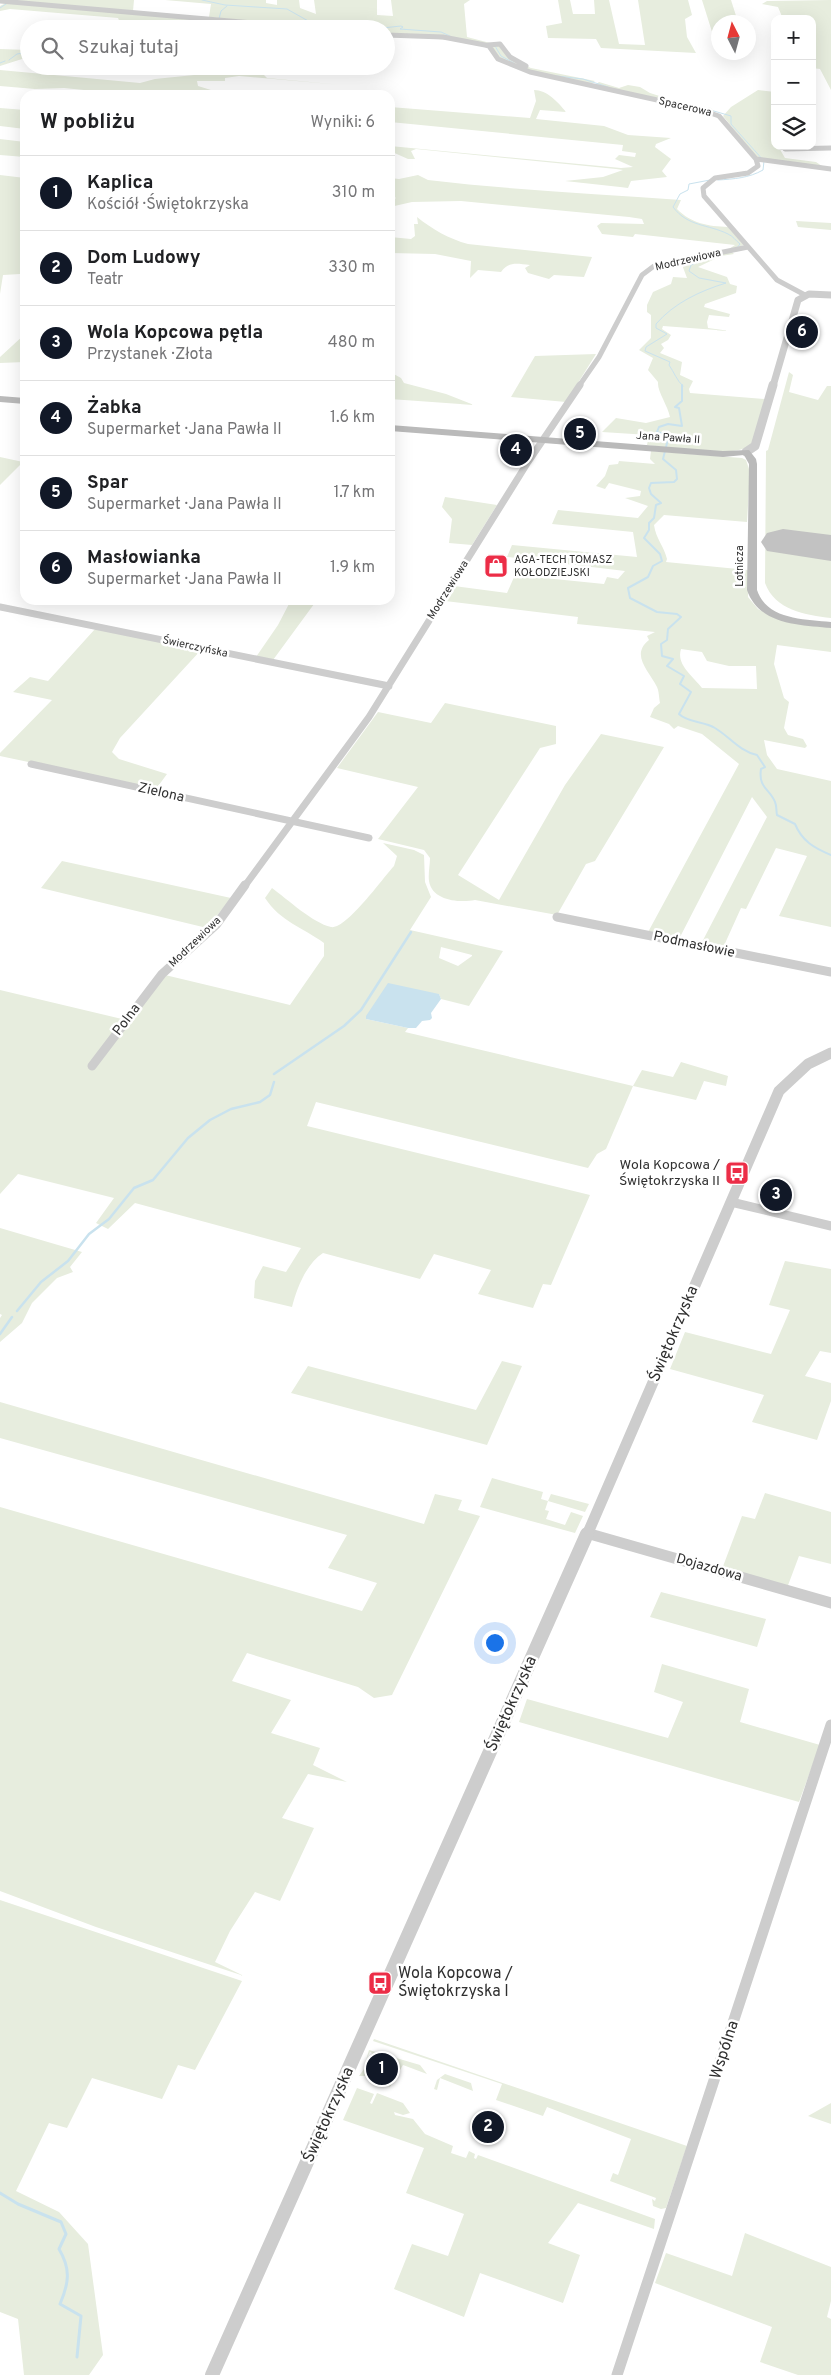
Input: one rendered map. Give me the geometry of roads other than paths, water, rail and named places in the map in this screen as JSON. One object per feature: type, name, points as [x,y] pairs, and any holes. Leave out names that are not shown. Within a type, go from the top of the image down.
[{"type":"main road","points":[[0,399],[20,401]]},
{"type":"main road","name":"Jana Pawła II","points":[[395,428],[732,454],[746,452]]},
{"type":"main road","name":"Lotnicza","points":[[746,452],[752,459],[753,464],[752,590],[755,601],[765,610],[779,616],[831,625]]},
{"type":"street","points":[[0,1],[218,20]]},
{"type":"street","points":[[395,35],[443,37],[500,44],[510,57],[524,65],[587,78],[593,84]]},
{"type":"street","name":"Spacerowa","points":[[490,44],[498,59],[540,75],[593,84],[722,114],[757,159]]},
{"type":"street","points":[[816,148],[831,148]]},
{"type":"street","points":[[831,169],[796,166],[765,158],[757,159],[758,166],[752,172],[714,180],[703,188],[704,196],[745,247],[777,280],[805,295],[831,295]]},
{"type":"street","name":"Modrzewiowa","points":[[162,974],[216,924],[390,686],[544,440],[599,357],[642,274],[654,266],[745,247]]},
{"type":"street","points":[[746,452],[755,446],[798,300],[805,295]]},
{"type":"street","name":"Świerczyńska","points":[[0,607],[390,686]]},
{"type":"street","name":"Zielona","points":[[31,764],[369,838]]},
{"type":"street","name":"Podmasłowie","points":[[558,917],[831,972]]},
{"type":"street","name":"Polna","points":[[92,1066],[162,974]]},
{"type":"street","name":"Świętokrzyska","points":[[212,2375],[391,1979],[779,1091],[808,1064],[831,1053]]},
{"type":"street","points":[[731,1202],[831,1226]]},
{"type":"street","name":"Dojazdowa","points":[[587,1533],[831,1603]]},
{"type":"street","name":"Wspólna","points":[[618,2375],[831,1725]]},
{"type":"water","points":[[388,983],[439,994],[441,999],[431,1013],[432,1018],[422,1021],[416,1028],[366,1019],[366,1016]]},
{"type":"waterway","points":[[202,0],[225,5],[287,9],[306,20]]},
{"type":"waterway","points":[[0,8],[9,2]]},
{"type":"waterway","points":[[219,19],[221,11],[227,6]]},
{"type":"waterway","points":[[395,27],[403,27],[400,29],[441,32],[450,36]]},
{"type":"waterway","points":[[495,46],[501,56],[514,63]]},
{"type":"waterway","points":[[9,60],[20,54]]},
{"type":"waterway","points":[[0,63],[5,61]]},
{"type":"waterway","points":[[557,76],[583,79],[608,87]]},
{"type":"waterway","points":[[700,107],[731,116],[731,124],[764,161],[763,170],[758,173],[741,178],[718,180]]},
{"type":"waterway","points":[[710,180],[689,184],[688,190],[680,194],[673,207],[692,222],[730,235],[740,244],[736,249]]},
{"type":"waterway","points":[[683,386],[669,365],[670,362],[645,351],[646,347],[667,334],[656,328],[656,324],[671,310],[697,294],[726,283],[699,278],[689,271],[691,265],[714,256]]},
{"type":"waterway","points":[[682,385],[682,401],[675,407],[679,408],[682,426],[668,424],[659,427],[657,432],[669,435],[663,459],[676,470],[677,479],[674,482],[651,483],[649,488],[651,494],[661,503],[656,505],[654,518],[649,523],[649,530],[644,538],[660,554],[662,561],[653,566],[648,577],[628,588],[630,598],[657,612],[677,614],[681,617],[668,629],[667,640],[661,644],[662,656],[673,659],[667,666],[684,676],[680,684],[691,692],[679,714],[687,719],[715,728],[740,747],[757,755],[765,767],[761,769],[761,780],[775,802],[777,815],[795,824],[801,835],[809,843],[831,855]]},
{"type":"waterway","points":[[274,1074],[344,1026],[361,1010],[411,932]]},
{"type":"waterway","points":[[17,1311],[41,1282],[68,1261],[89,1234],[109,1219],[134,1188],[153,1180],[188,1138],[210,1120],[231,1109],[260,1102],[270,1095],[274,1082]]},
{"type":"waterway","points":[[0,1334],[12,1317]]},
{"type":"waterway","points":[[0,2193],[18,2204],[61,2222],[66,2234],[59,2249],[67,2270],[67,2283],[60,2304],[81,2316],[77,2357]]},
{"type":"place","name":"Masłowianka","points":[[802,332]]},
{"type":"place","name":"Spar","points":[[580,434]]},
{"type":"place","name":"Żabka","points":[[516,450]]},
{"type":"place","name":"AGA-TECH TOMASZ KOŁODZIEJSKI","points":[[496,566]]},
{"type":"place","name":"Wola Kopcowa / Świętokrzyska II","points":[[737,1173]]},
{"type":"place","name":"Wola Kopcowa pętla","points":[[776,1195]]},
{"type":"place","name":"Wola Kopcowa / Świętokrzyska I","points":[[380,1983]]},
{"type":"place","name":"Kaplica","points":[[382,2069]]},
{"type":"place","name":"Dom Ludowy","points":[[488,2127]]}]
